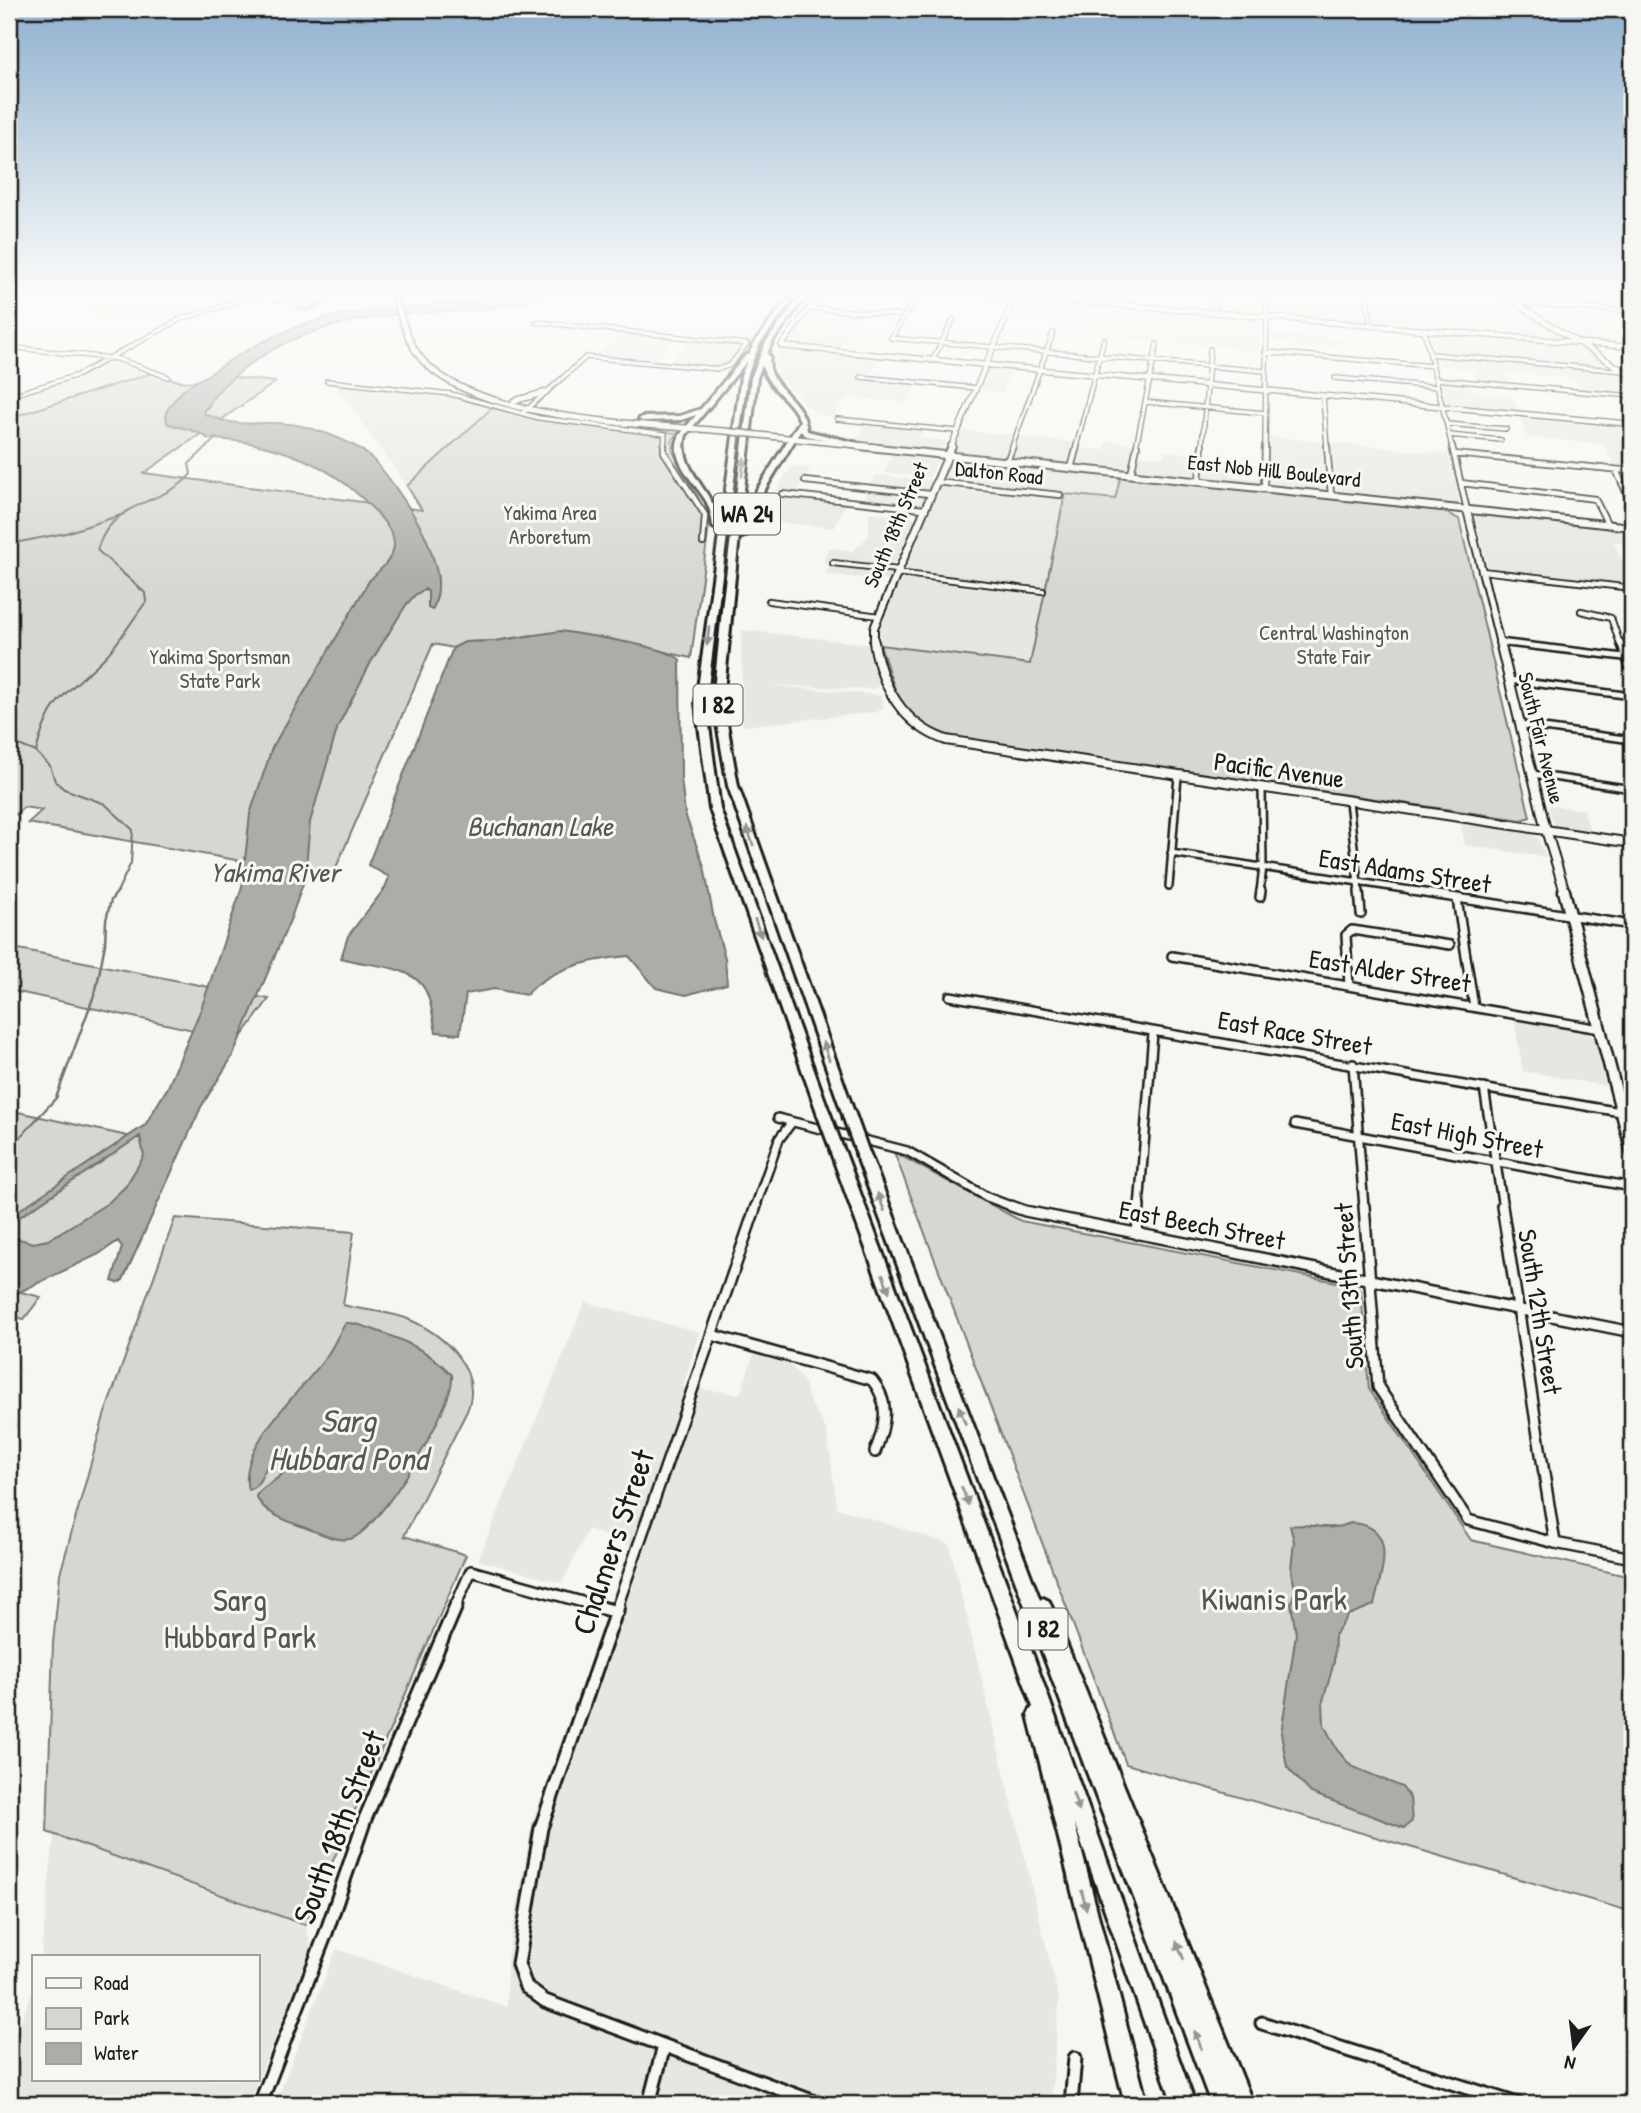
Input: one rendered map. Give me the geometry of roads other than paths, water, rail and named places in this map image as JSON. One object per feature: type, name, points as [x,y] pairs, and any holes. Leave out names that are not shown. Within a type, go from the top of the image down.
[{"type":"highway","points":[[662,425],[680,429],[683,435],[718,391]]},
{"type":"highway","name":"I 82","points":[[742,391],[711,606],[701,703],[715,809],[823,1112],[1020,1644],[1184,2104]]},
{"type":"highway","name":"I 82","points":[[752,391],[727,600],[718,701],[733,786],[863,1154],[1222,2104]]},
{"type":"highway","points":[[782,391],[799,411],[804,432],[854,443]]},
{"type":"highway","points":[[642,419],[681,418],[704,410]]},
{"type":"highway","name":"WA 24","points":[[727,600],[749,509],[796,437],[803,421]]},
{"type":"highway","name":"WA 24","points":[[683,435],[679,444],[681,458],[713,504],[718,519],[712,558]]},
{"type":"highway","points":[[788,448],[799,442],[818,442]]},
{"type":"highway","points":[[711,606],[712,558]]},
{"type":"highway","points":[[975,1448],[1070,1671],[1242,2104]]},
{"type":"highway","points":[[1020,1644],[1136,2104]]},
{"type":"highway","points":[[1125,2067],[1130,2104]]},
{"type":"main road","points":[[469,391],[530,407],[662,425],[692,426]]},
{"type":"main road","points":[[479,391],[530,407],[692,426]]},
{"type":"main road","points":[[514,401],[544,394],[542,404],[552,409]]},
{"type":"main road","name":"East Nob Hill Boulevard","points":[[692,426],[912,451]]},
{"type":"main road","name":"East Nob Hill Boulevard","points":[[796,437],[818,442],[1632,527]]},
{"type":"street","points":[[9,396],[27,391]]},
{"type":"street","points":[[429,391],[451,394],[521,414],[665,434],[664,453],[705,515],[703,543]]},
{"type":"street","points":[[521,414],[548,391]]},
{"type":"street","name":"South 18th Street","points":[[921,729],[908,720],[898,706],[874,647],[873,632],[974,391]]},
{"type":"street","points":[[1007,461],[1033,391]]},
{"type":"street","points":[[1071,468],[1091,391]]},
{"type":"street","points":[[1130,474],[1149,391]]},
{"type":"street","points":[[1199,481],[1207,391]]},
{"type":"street","points":[[1252,391],[1632,424]]},
{"type":"street","name":"South Fair Avenue","points":[[1439,391],[1546,830],[1572,917],[1600,1028],[1628,1113],[1632,1152]]},
{"type":"street","points":[[1570,391],[1632,396]]},
{"type":"street","points":[[1264,488],[1265,392]]},
{"type":"street","points":[[1323,397],[1331,495]]},
{"type":"street","points":[[1146,402],[1265,413]]},
{"type":"street","points":[[836,419],[956,431]]},
{"type":"street","points":[[1447,424],[1506,429]]},
{"type":"street","points":[[1449,435],[1501,440]]},
{"type":"street","points":[[1454,454],[1632,471]]},
{"type":"street","points":[[1616,470],[1632,505]]},
{"type":"street","points":[[805,481],[930,494]]},
{"type":"street","name":"Dalton Road","points":[[935,482],[1060,495]]},
{"type":"street","points":[[1461,483],[1595,499],[1608,525]]},
{"type":"street","points":[[783,494],[924,509]]},
{"type":"street","points":[[833,563],[1043,591]]},
{"type":"street","points":[[1482,571],[1632,588]]},
{"type":"street","points":[[768,601],[879,615]]},
{"type":"street","points":[[1581,611],[1611,618],[1629,658],[1632,675]]},
{"type":"street","points":[[1499,642],[1629,658]]},
{"type":"street","points":[[1509,681],[1632,696]]},
{"type":"street","points":[[1521,725],[1632,740]]},
{"type":"street","name":"Pacific Avenue","points":[[921,729],[964,744],[1632,843]]},
{"type":"street","points":[[1533,774],[1632,789]]},
{"type":"street","points":[[1169,886],[1178,776]]},
{"type":"street","points":[[1260,897],[1263,867],[1262,788]]},
{"type":"street","points":[[1349,801],[1361,914]]},
{"type":"street","name":"East Adams Street","points":[[1171,853],[1632,925]]},
{"type":"street","points":[[1457,899],[1474,1007]]},
{"type":"street","points":[[1349,986],[1346,935],[1352,930],[1450,945]]},
{"type":"street","name":"East Alder Street","points":[[1172,956],[1600,1028]]},
{"type":"street","name":"East Race Street","points":[[950,996],[1628,1113]]},
{"type":"street","points":[[1137,1234],[1153,1033]]},
{"type":"street","name":"South 13th Street","points":[[1353,1064],[1378,1387],[1468,1520],[1555,1543]]},
{"type":"street","name":"South 12th Street","points":[[1483,1088],[1555,1543]]},
{"type":"street","name":"East Beech Street","points":[[778,1118],[907,1151],[1008,1206],[1632,1332]]},
{"type":"street","name":"Chalmers Street","points":[[664,2046],[545,2001],[526,1987],[518,1964],[541,1828],[779,1139],[792,1122]]},
{"type":"street","name":"East High Street","points":[[1295,1124],[1632,1187]]},
{"type":"street","points":[[712,1335],[872,1380],[883,1395],[887,1410],[886,1425],[875,1452]]},
{"type":"street","points":[[1555,1543],[1618,1558],[1632,1558]]},
{"type":"street","name":"South 18th Street","points":[[260,2104],[326,1933],[365,1819],[471,1570],[617,1612]]},
{"type":"street","points":[[1262,2023],[1518,2104]]},
{"type":"street","points":[[649,2104],[664,2046],[820,2104]]},
{"type":"street","points":[[1071,2104],[1075,2058]]},
{"type":"water","name":"Yakima River","points":[[183,391],[219,391],[204,410],[205,414],[229,422],[277,423],[308,428],[342,440],[368,455],[393,484],[424,534],[436,568],[438,593],[432,610],[428,608],[428,592],[425,589],[406,605],[371,662],[338,726],[310,822],[305,878],[291,918],[232,1057],[201,1107],[123,1280],[118,1283],[112,1281],[122,1247],[118,1241],[99,1254],[9,1297],[9,1236],[33,1243],[48,1240],[108,1203],[125,1187],[144,1156],[140,1136],[9,1224],[9,1217],[145,1125],[168,1087],[201,1009],[242,887],[250,814],[272,748],[369,581],[386,563],[394,548],[390,532],[375,511],[348,486],[320,467],[273,448],[208,439],[199,433],[167,423],[166,412]]},
{"type":"water","name":"Buchanan Lake","points":[[561,631],[660,650],[680,660],[681,778],[685,814],[704,866],[714,920],[725,958],[727,984],[686,995],[656,988],[629,956],[602,959],[560,971],[536,985],[526,995],[494,989],[466,994],[460,1034],[436,1032],[428,995],[415,978],[396,969],[341,958],[348,936],[385,888],[389,877],[368,865],[453,648],[465,642],[495,641]]},
{"type":"water","name":"Sarg Hubbard Pond","points":[[346,1323],[394,1337],[415,1347],[452,1375],[442,1412],[396,1492],[363,1531],[350,1539],[338,1539],[286,1520],[268,1511],[259,1502],[256,1496],[259,1492],[284,1472],[282,1462],[270,1464],[258,1483],[248,1490],[247,1473],[252,1455],[262,1437],[326,1357]]},
{"type":"water","points":[[1351,1523],[1366,1526],[1376,1532],[1382,1541],[1383,1566],[1374,1605],[1348,1615],[1335,1635],[1334,1662],[1323,1701],[1324,1725],[1337,1750],[1351,1766],[1402,1787],[1410,1798],[1412,1821],[1404,1828],[1311,1793],[1287,1767],[1281,1733],[1296,1634],[1291,1603],[1295,1590],[1291,1569],[1294,1541],[1290,1526],[1334,1527]]},
{"type":"waterway","points":[[122,515],[180,484],[191,474],[189,464],[216,438]]},
{"type":"waterway","points":[[9,544],[66,533],[122,515]]},
{"type":"waterway","points":[[36,752],[47,718],[54,707],[110,652],[146,602],[145,593],[97,550],[105,533],[122,515]]},
{"type":"waterway","points":[[9,741],[36,752]]},
{"type":"waterway","points":[[36,752],[50,766],[55,781],[64,789],[105,804],[133,830],[131,863],[117,892]]},
{"type":"waterway","points":[[9,1149],[56,1098],[96,990],[105,944],[106,920],[111,900],[118,891]]},
{"type":"park label","name":"Yakima Area Arboretum","points":[[550,525]]},
{"type":"park label","name":"Central Washington State Fair","points":[[1334,645]]},
{"type":"park label","name":"Yakima Sportsman State Park","points":[[220,669]]},
{"type":"park label","name":"Kiwanis Park","points":[[1274,1599]]},
{"type":"park label","name":"Sarg Hubbard Park","points":[[240,1618]]}]
